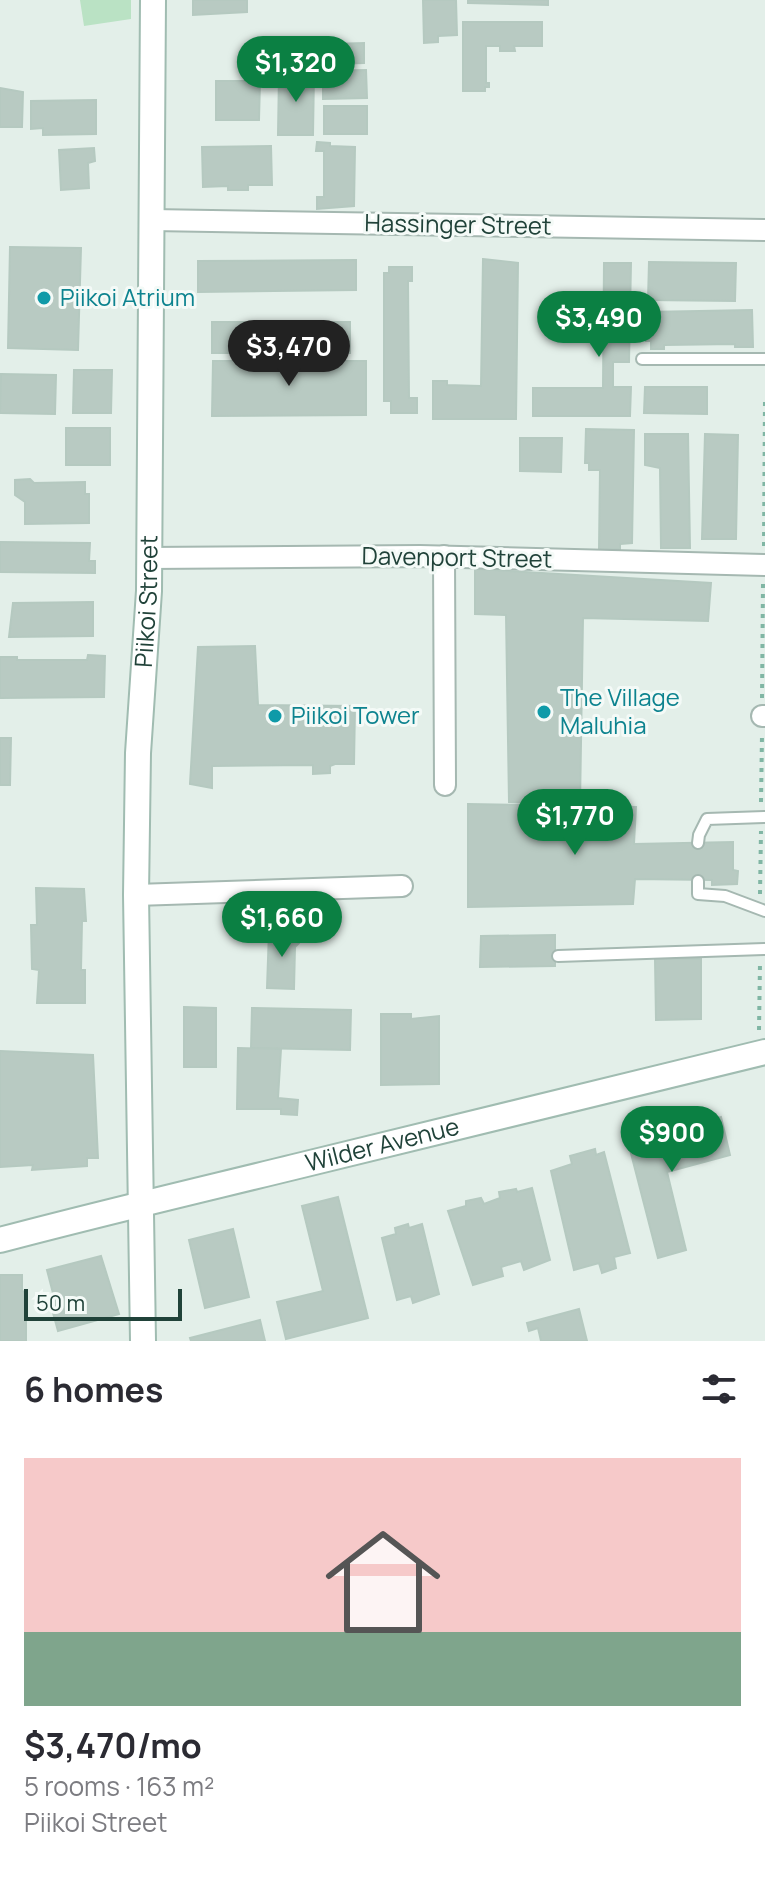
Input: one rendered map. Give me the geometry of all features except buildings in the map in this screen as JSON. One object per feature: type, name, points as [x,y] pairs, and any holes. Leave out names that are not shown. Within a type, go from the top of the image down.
[{"type":"main road","name":"Piikoi Street","points":[[143,1341],[136,895],[138,753],[149,591],[153,0]]},
{"type":"main road","name":"Wilder Avenue","points":[[0,1240],[765,1052]]},
{"type":"street","name":"Hassinger Street","points":[[152,220],[765,230]]},
{"type":"street","name":"Davenport Street","points":[[148,558],[444,556],[765,565]]},
{"type":"street","points":[[444,556],[445,785]]},
{"type":"street","points":[[136,895],[402,886]]},
{"type":"lane","points":[[642,359],[765,359]]},
{"type":"lane","points":[[698,843],[707,819],[765,817]]},
{"type":"lane","points":[[698,881],[698,894],[725,896],[765,911]]},
{"type":"lane","points":[[558,956],[765,949]]},
{"type":"green space","points":[[80,0],[131,0],[131,19],[84,26]]},
{"type":"place","name":"Piikoi Atrium","points":[[44,298]]},
{"type":"place","name":"The Village Maluhia","points":[[544,712]]},
{"type":"place","name":"Piikoi Tower","points":[[275,716]]}]
